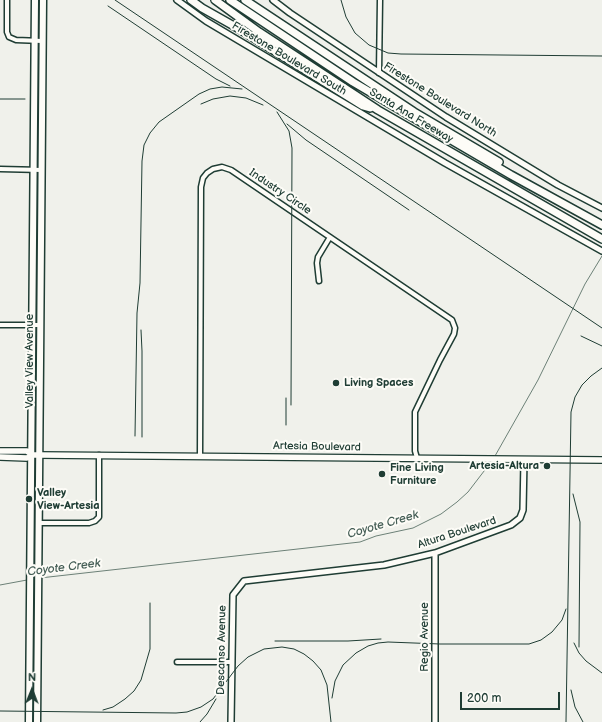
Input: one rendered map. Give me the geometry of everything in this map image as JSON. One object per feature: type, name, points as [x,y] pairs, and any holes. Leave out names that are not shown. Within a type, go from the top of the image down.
[{"type":"highway","points":[[191,0],[362,106],[378,110]]},
{"type":"highway","name":"Santa Ana Freeway","points":[[215,0],[259,32],[378,110],[602,239]]},
{"type":"highway","points":[[230,0],[353,82],[511,175],[602,225]]},
{"type":"highway","name":"Santa Ana Freeway","points":[[245,0],[414,112],[511,170],[602,220]]},
{"type":"main road","name":"Valley View Avenue","points":[[29,722],[35,0]]},
{"type":"main road","name":"Valley View Avenue","points":[[37,722],[43,0]]},
{"type":"main road","points":[[32,387],[40,386]]},
{"type":"main road","name":"Artesia Boulevard","points":[[0,451],[27,451],[32,454],[40,455],[602,460]]},
{"type":"main road","name":"Artesia Boulevard","points":[[0,457],[27,458],[32,454]]},
{"type":"street","points":[[7,0],[8,35],[14,40],[42,41]]},
{"type":"street","name":"Firestone Boulevard South","points":[[177,0],[206,21],[445,164],[600,249]]},
{"type":"street","name":"Firestone Boulevard North","points":[[273,0],[446,117],[558,184],[602,208]]},
{"type":"street","points":[[379,72],[380,0]]},
{"type":"street","name":"Industry Circle","points":[[200,456],[201,187],[205,176],[210,171],[222,167],[229,169],[449,317],[454,324],[454,334],[415,412],[415,451],[417,458]]},
{"type":"street","points":[[0,170],[42,170]]},
{"type":"street","points":[[319,281],[317,263],[318,257],[330,237]]},
{"type":"street","points":[[0,325],[40,325]]},
{"type":"street","points":[[39,523],[89,523],[96,521],[99,517],[99,455]]},
{"type":"street","name":"Altura Boulevard","points":[[244,581],[384,564],[435,553],[511,525],[518,520],[523,510],[524,460]]},
{"type":"street","name":"Regio Avenue","points":[[434,722],[435,553]]},
{"type":"street","name":"Descanso Avenue","points":[[231,722],[233,595],[244,581]]},
{"type":"street","points":[[178,662],[232,662]]},
{"type":"waterway","name":"Coyote Creek","points":[[495,456],[538,380],[585,284],[602,256]]},
{"type":"waterway","name":"Coyote Creek","points":[[40,578],[360,542],[376,536],[413,528],[441,514],[468,492],[491,462]]},
{"type":"waterway","name":"Coyote Creek","points":[[0,585],[27,580]]},
{"type":"railway","points":[[115,0],[602,328]]},
{"type":"railway","points":[[341,0],[346,17],[355,33],[369,45],[388,53],[602,56]]},
{"type":"railway","points":[[108,6],[216,79],[230,86]]},
{"type":"railway","points":[[135,436],[137,313],[140,283],[142,161],[144,145],[150,133],[159,122],[199,94],[210,89],[222,87],[242,89]]},
{"type":"railway","points":[[201,104],[213,99],[230,96],[246,98],[263,105]]},
{"type":"railway","points":[[0,99],[25,99]]},
{"type":"railway","points":[[277,112],[289,131],[292,148],[291,405]]},
{"type":"railway","points":[[287,124],[306,140],[409,210]]},
{"type":"railway","points":[[141,330],[142,437]]},
{"type":"railway","points":[[581,336],[602,346]]},
{"type":"railway","points":[[566,722],[571,412],[575,397],[582,385],[602,368]]},
{"type":"railway","points":[[286,398],[286,425]]},
{"type":"railway","points":[[573,494],[580,522],[579,647]]},
{"type":"railway","points":[[103,710],[113,707],[125,699],[134,691],[141,680],[150,649],[150,603]]},
{"type":"railway","points":[[332,698],[335,681],[343,665],[356,653],[368,646],[388,642],[440,644],[529,644],[541,640],[552,632],[562,620],[566,609]]},
{"type":"railway","points":[[275,641],[348,641],[381,639]]},
{"type":"railway","points":[[574,643],[579,653],[586,661],[602,673]]},
{"type":"railway","points":[[0,711],[187,712],[201,707],[213,699],[238,666],[248,657],[264,649],[282,647],[294,649],[304,654],[321,670],[327,685],[331,722]]},
{"type":"railway","points":[[571,690],[575,707],[583,722]]},
{"type":"railway","points":[[200,722],[216,699]]},
{"type":"place","name":"Living Spaces","points":[[336,383]]},
{"type":"place","name":"Artesia-Altura","points":[[547,466]]},
{"type":"place","name":"Fine Living Furniture","points":[[382,474]]},
{"type":"place","name":"Valley View-Artesia","points":[[29,499]]}]
